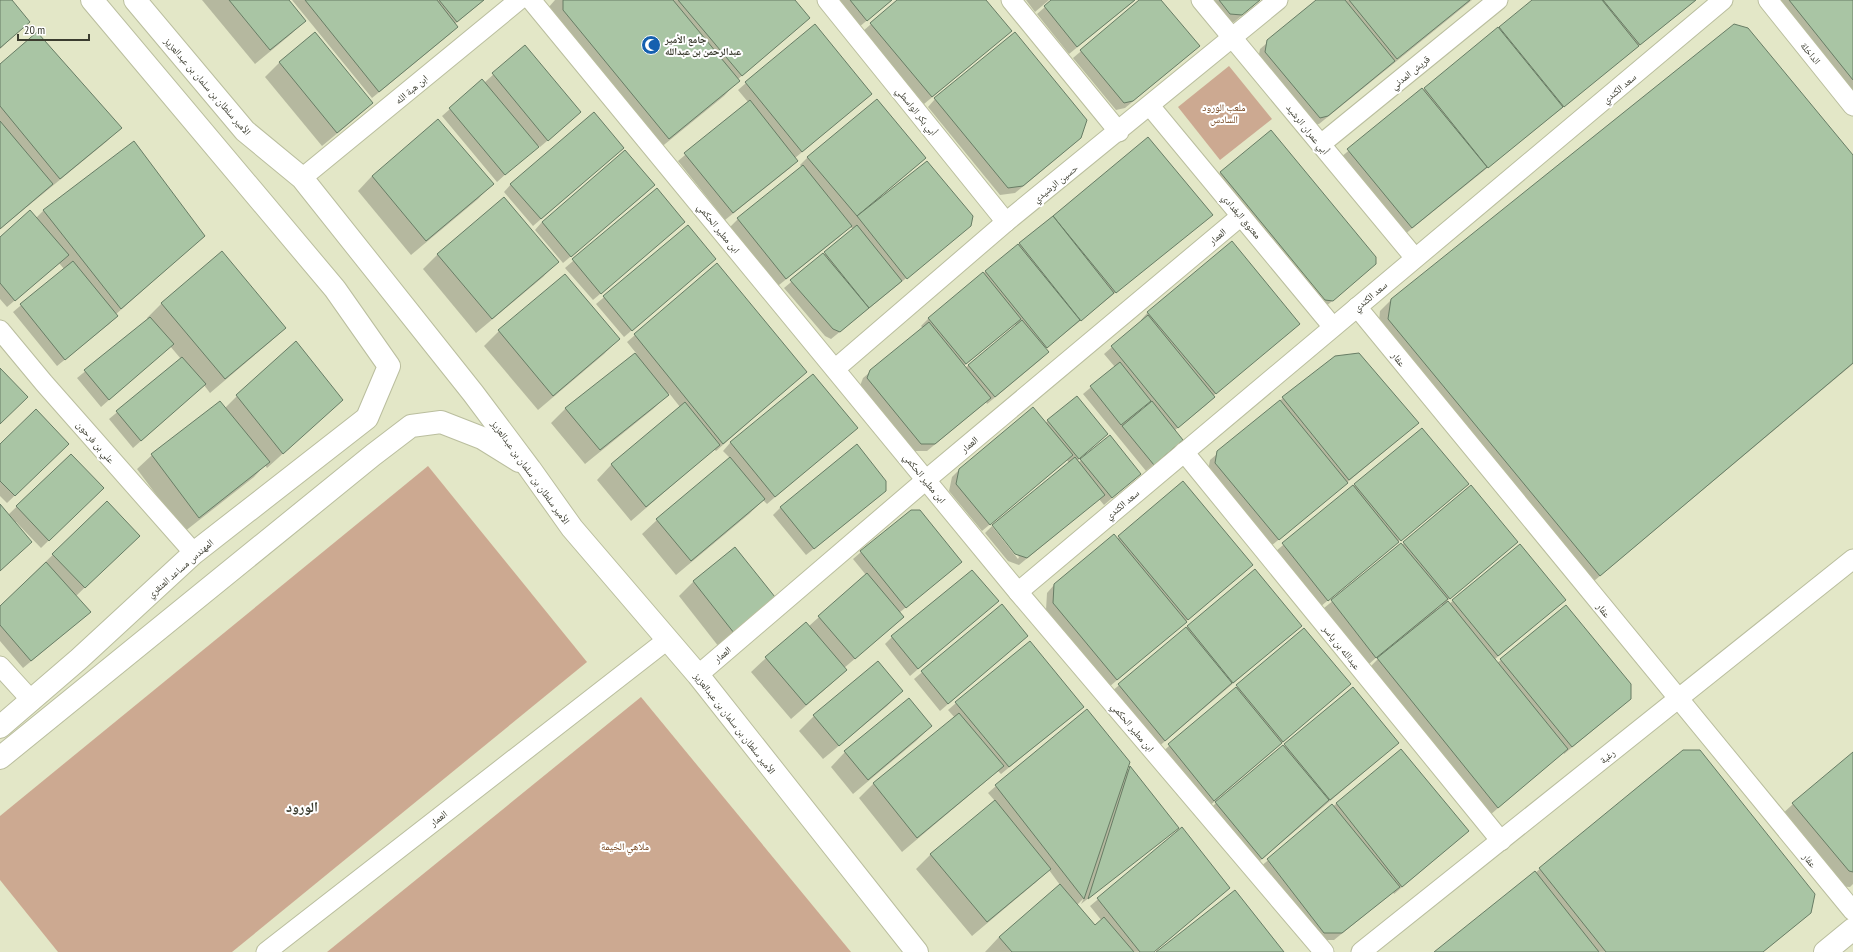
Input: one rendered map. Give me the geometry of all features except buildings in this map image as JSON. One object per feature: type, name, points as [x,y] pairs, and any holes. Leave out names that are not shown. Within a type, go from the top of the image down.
[{"type":"street","points":[[92,0],[226,158]]},
{"type":"street","name":"الأمير سلطان بن سلمان بن عبدالعزيز","points":[[135,0],[245,131],[302,178],[473,393],[530,468],[572,528],[698,675],[917,952]]},
{"type":"street","name":"ابن هبة الله","points":[[302,178],[519,0]]},
{"type":"street","name":"ابن مطير الحكمي","points":[[531,0],[927,479],[1018,592],[1324,952]]},
{"type":"street","name":"أبي بكر الواسطي","points":[[827,0],[1006,222]]},
{"type":"street","points":[[1011,0],[1119,132]]},
{"type":"street","name":"أبي عمران الرشيد","points":[[1201,0],[1415,258]]},
{"type":"street","name":"حسين الرشيدي","points":[[835,369],[1006,222],[1119,132],[1278,0]]},
{"type":"street","name":"قريش المدني","points":[[1321,144],[1498,0]]},
{"type":"street","name":"سعد الكندي","points":[[1018,592],[1723,0]]},
{"type":"street","name":"الداخلة","points":[[1768,0],[1853,106]]},
{"type":"street","points":[[184,109],[194,108],[206,103],[210,97],[207,86]]},
{"type":"street","name":"معتوق البغدادي","points":[[1150,106],[1334,327]]},
{"type":"street","points":[[226,158],[227,146],[238,134],[245,131]]},
{"type":"street","name":"المهندس مساعد العنقري","points":[[0,727],[32,701],[194,554],[367,418],[389,366],[335,289],[226,158]]},
{"type":"street","name":"العمار","points":[[698,675],[927,479],[1241,216]]},
{"type":"street","name":"عفار","points":[[1357,307],[1853,912]]},
{"type":"street","name":"علي بن فرحون","points":[[0,330],[44,383],[194,554]]},
{"type":"street","points":[[0,758],[373,455],[411,426],[441,422],[482,438],[530,468]]},
{"type":"street","name":"عبدالله بن ياسر","points":[[1184,452],[1501,841]]},
{"type":"street","name":"رغبة","points":[[1361,952],[1853,560]]},
{"type":"street","name":"العمار","points":[[266,952],[667,640]]},
{"type":"street","points":[[0,666],[32,701]]},
{"type":"street","points":[[1825,952],[1853,929]]},
{"type":"green space","name":"ملعب الورود السادس","points":[[1229,66],[1272,119],[1220,160],[1178,107]]},
{"type":"green space","points":[[428,466],[587,662],[232,952],[58,952],[0,880],[0,816]]},
{"type":"green space","name":"ملاهي الخيمة","points":[[641,697],[851,952],[327,952]]},
{"type":"place","name":"جامع الأمير عبدالرحمن بن عبدالله","points":[[651,45]]},
{"type":"district","name":"الورود","points":[[302,807]]}]
